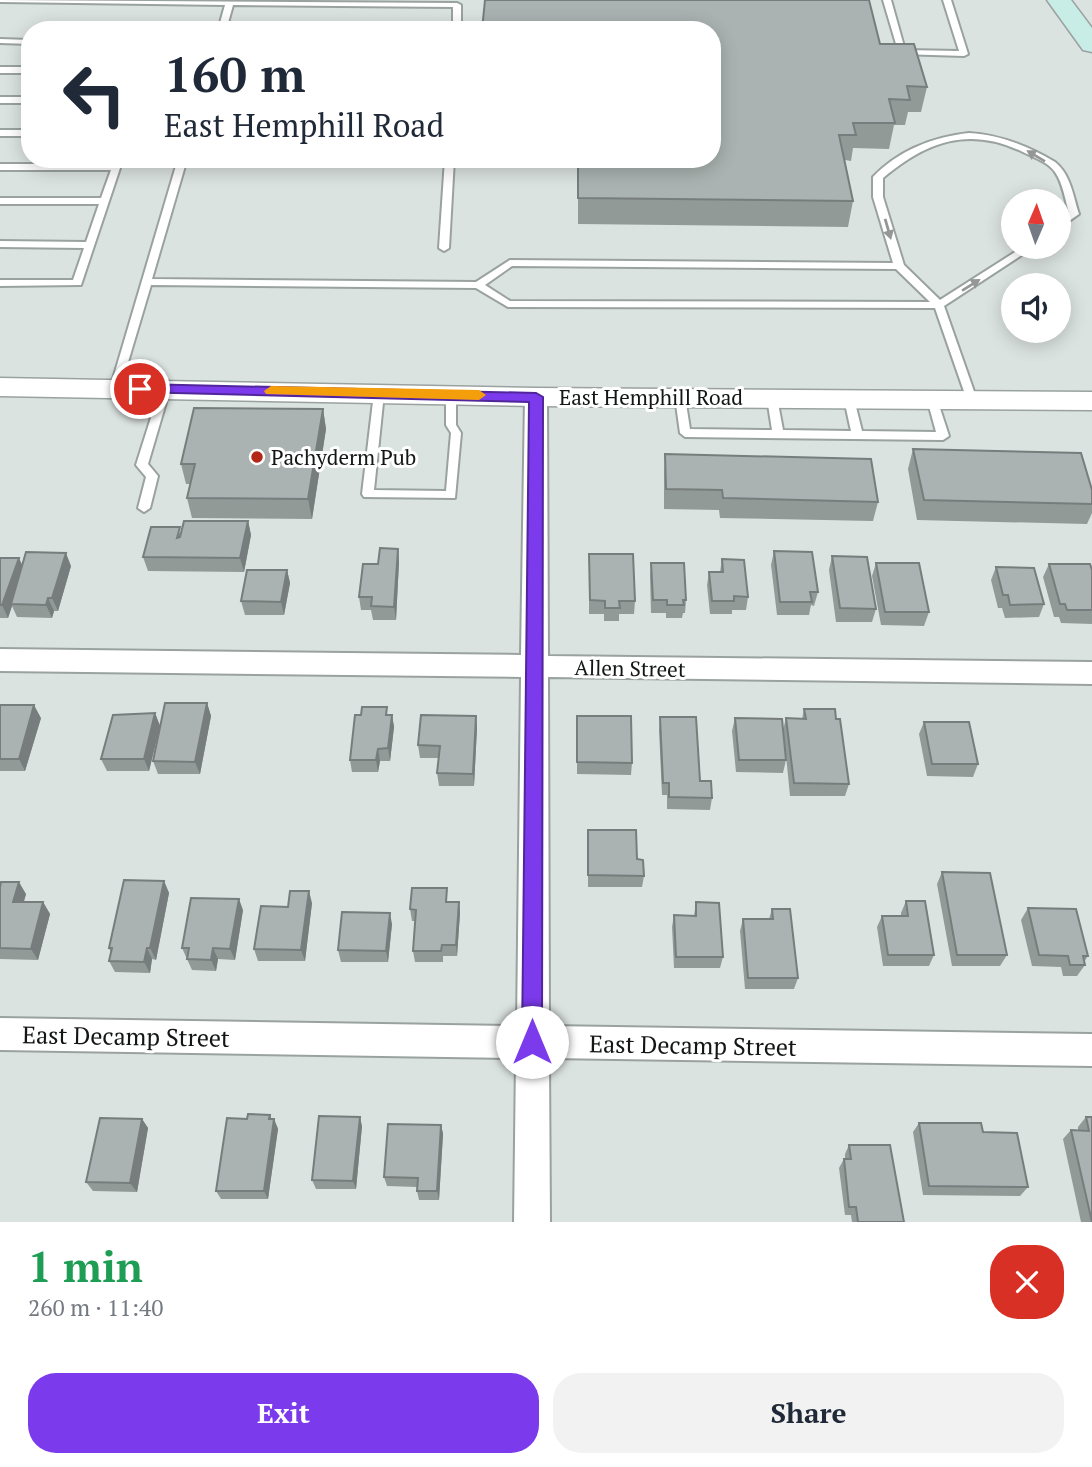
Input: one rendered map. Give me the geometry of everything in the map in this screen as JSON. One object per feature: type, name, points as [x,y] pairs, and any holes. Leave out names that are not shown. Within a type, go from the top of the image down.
[{"type":"main road","points":[[1059,0],[1092,44]]},
{"type":"street","name":"East Hemphill Road","points":[[0,387],[536,397],[1092,401]]},
{"type":"street","points":[[532,1222],[536,397]]},
{"type":"street","name":"Allen Street","points":[[0,660],[1092,673]]},
{"type":"street","name":"East Decamp Street","points":[[0,1034],[1092,1050]]},
{"type":"lane","points":[[0,0],[457,5],[457,21]]},
{"type":"lane","points":[[887,0],[902,52],[964,54],[947,0]]},
{"type":"lane","points":[[225,21],[230,2]]},
{"type":"lane","points":[[0,41],[21,42]]},
{"type":"lane","points":[[0,70],[21,70]]},
{"type":"lane","points":[[0,100],[21,100]]},
{"type":"lane","points":[[0,133],[21,133]]},
{"type":"lane","points":[[972,400],[939,305],[899,266],[878,197],[878,177],[904,154],[942,136],[987,136],[1020,147],[1058,169],[1065,189]]},
{"type":"lane","points":[[0,167],[21,166]]},
{"type":"lane","points":[[0,283],[77,283],[115,168]]},
{"type":"lane","points":[[116,389],[180,168]]},
{"type":"lane","points":[[444,248],[449,168]]},
{"type":"lane","points":[[0,201],[105,201]]},
{"type":"lane","points":[[0,244],[90,245]]},
{"type":"lane","points":[[147,282],[478,285],[508,304],[939,305],[1010,259]]},
{"type":"lane","points":[[478,285],[510,264],[899,266]]},
{"type":"lane","points":[[144,508],[152,476],[142,465],[165,389]]},
{"type":"lane","points":[[379,393],[368,494],[451,495],[456,433],[450,425],[451,394]]},
{"type":"lane","points":[[681,397],[685,433],[943,436],[932,400]]},
{"type":"lane","points":[[772,398],[778,434]]},
{"type":"lane","points":[[849,399],[857,435]]},
{"type":"building","points":[[485,0],[869,0],[880,44],[914,44],[927,87],[907,86],[910,100],[889,99],[895,123],[853,123],[856,135],[839,135],[853,201],[578,198],[578,168],[721,168],[721,21],[483,21]]},
{"type":"building","name":"Pachyderm Pub","points":[[194,408],[323,409],[308,499],[187,498],[195,464],[181,464]]},
{"type":"building","points":[[913,449],[1081,453],[1092,490],[1092,504],[924,500]]},
{"type":"building","points":[[665,454],[871,459],[878,502],[723,498],[722,490],[666,489]]},
{"type":"building","points":[[184,521],[248,521],[240,558],[143,557],[151,527],[180,527],[177,538],[180,537]]},
{"type":"building","points":[[380,548],[398,549],[394,607],[371,606],[372,597],[359,597],[363,564],[378,564]]},
{"type":"building","points":[[774,551],[812,552],[818,592],[810,592],[812,602],[780,602]]},
{"type":"building","points":[[26,552],[66,553],[52,598],[48,598],[46,605],[11,604]]},
{"type":"building","points":[[589,554],[633,554],[635,601],[619,601],[620,608],[605,608],[605,601],[590,600]]},
{"type":"building","points":[[832,556],[867,557],[876,609],[840,608]]},
{"type":"building","points":[[0,558],[19,558],[2,605],[0,605]]},
{"type":"building","points":[[722,559],[744,560],[748,597],[734,596],[734,601],[712,601],[709,572],[723,572]]},
{"type":"building","points":[[651,563],[684,563],[684,605],[667,605],[667,600],[653,600]]},
{"type":"building","points":[[876,563],[919,563],[929,612],[885,612]]},
{"type":"building","points":[[1049,564],[1090,564],[1092,610],[1067,610],[1065,604],[1060,604]]},
{"type":"building","points":[[996,567],[1034,568],[1044,604],[1010,605],[1008,595],[1003,595]]},
{"type":"building","points":[[247,570],[287,570],[281,602],[241,601]]},
{"type":"building","points":[[165,703],[207,703],[195,762],[153,761]]},
{"type":"building","points":[[0,705],[34,705],[19,759],[0,759]]},
{"type":"building","points":[[362,707],[387,707],[386,715],[392,715],[388,748],[378,749],[376,760],[350,760],[355,715],[361,715]]},
{"type":"building","points":[[804,709],[835,709],[836,719],[840,719],[849,784],[794,783],[786,718],[806,719]]},
{"type":"building","points":[[155,713],[144,759],[101,759],[113,715]]},
{"type":"building","points":[[421,715],[476,716],[473,774],[437,773],[440,746],[418,745]]},
{"type":"building","points":[[577,716],[631,716],[632,763],[577,762]]},
{"type":"building","points":[[660,717],[696,717],[700,781],[711,781],[712,798],[669,797],[669,783],[663,783]]},
{"type":"building","points":[[735,718],[782,719],[786,760],[739,760]]},
{"type":"building","points":[[924,722],[969,722],[978,764],[932,764]]},
{"type":"building","points":[[588,830],[636,830],[637,859],[643,860],[644,876],[588,875]]},
{"type":"building","points":[[942,872],[990,873],[1007,955],[957,955]]},
{"type":"building","points":[[124,880],[164,881],[150,948],[147,948],[144,962],[109,961],[112,948],[109,948]]},
{"type":"building","points":[[1,882],[19,882],[13,902],[43,902],[31,949],[0,948]]},
{"type":"building","points":[[412,888],[447,888],[446,902],[459,902],[456,945],[442,945],[441,951],[413,951],[416,910],[410,909]]},
{"type":"building","points":[[290,891],[309,891],[301,950],[254,949],[261,906],[288,907]]},
{"type":"building","points":[[191,898],[239,899],[230,949],[213,948],[211,960],[187,959],[189,948],[182,948]]},
{"type":"building","points":[[906,901],[925,901],[934,955],[888,955],[882,916],[908,916]]},
{"type":"building","points":[[696,902],[719,903],[723,957],[676,957],[674,915],[696,916]]},
{"type":"building","points":[[1028,908],[1076,909],[1088,956],[1083,956],[1085,965],[1070,965],[1068,956],[1039,955]]},
{"type":"building","points":[[772,909],[790,909],[798,978],[748,978],[743,919],[773,919]]},
{"type":"building","points":[[342,912],[390,913],[386,951],[338,950]]},
{"type":"building","points":[[248,1114],[270,1115],[269,1119],[274,1119],[264,1191],[216,1191],[227,1118],[247,1119]]},
{"type":"building","points":[[319,1116],[360,1117],[353,1181],[312,1180]]},
{"type":"building","points":[[1086,1117],[1092,1117],[1092,1222],[1071,1130],[1089,1131]]},
{"type":"building","points":[[100,1118],[142,1119],[130,1183],[86,1182]]},
{"type":"building","points":[[919,1123],[981,1123],[983,1132],[1017,1133],[1028,1187],[929,1186]]},
{"type":"building","points":[[388,1124],[441,1125],[437,1191],[417,1191],[418,1178],[384,1177]]},
{"type":"building","points":[[849,1145],[890,1145],[904,1222],[858,1222],[856,1207],[849,1207],[844,1159],[851,1159]]},
{"type":"slow traffic","points":[[271,391],[479,395]]},
{"type":"place","name":"Pachyderm Pub","points":[[257,457]]},
{"type":"route","points":[[140,389],[536,397],[532,1042]]}]
